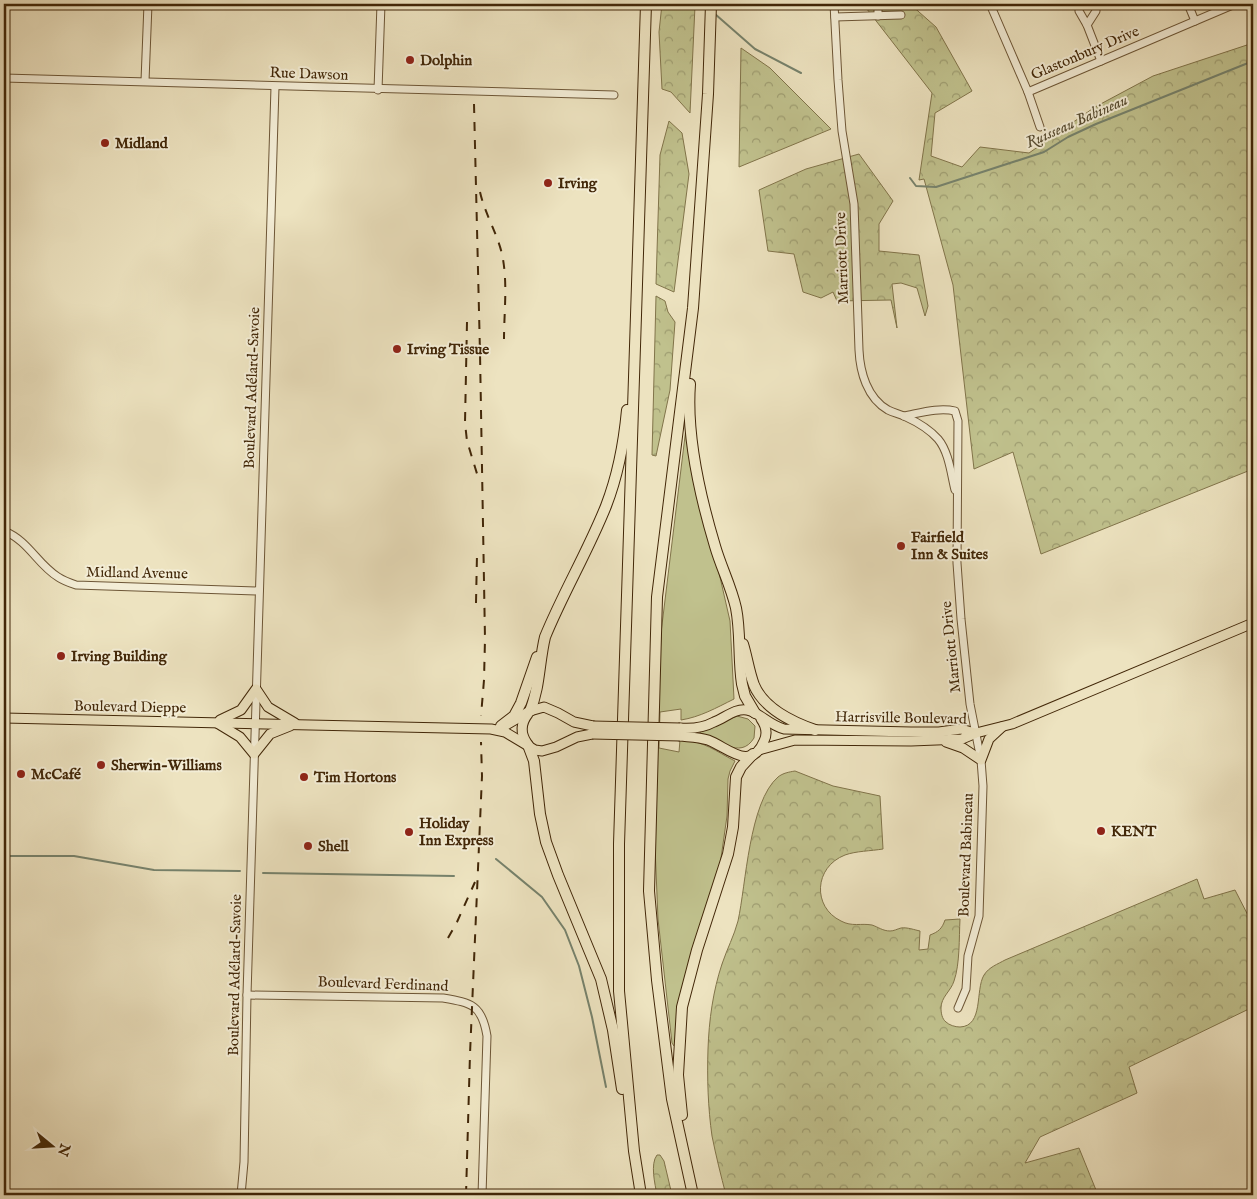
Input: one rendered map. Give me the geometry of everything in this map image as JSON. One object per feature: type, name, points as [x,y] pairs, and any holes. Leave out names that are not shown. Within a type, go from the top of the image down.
[{"type":"highway","points":[[634,1151],[619,991],[619,844],[646,4]]},
{"type":"highway","points":[[711,4],[708,94],[693,308],[690,415],[695,460],[715,548],[729,582],[736,609],[742,684],[745,696],[758,715]]},
{"type":"highway","points":[[496,728],[514,716],[521,703],[545,637],[603,512],[618,467],[625,426],[637,289]]},
{"type":"highway","points":[[693,308],[657,597],[649,890],[657,980],[672,1099],[694,1195]]},
{"type":"highway","points":[[738,626],[754,686],[764,700],[777,712],[799,725],[815,730]]},
{"type":"highway","points":[[530,711],[538,690],[541,653],[545,637]]},
{"type":"highway","points":[[528,746],[534,761],[540,814],[546,842],[606,995],[642,1195]]},
{"type":"highway","points":[[694,1195],[679,1094],[678,1075],[682,1007],[697,950],[728,854],[733,827],[736,777],[741,767],[756,752]]},
{"type":"main road","points":[[976,733],[1012,724],[1253,623]]},
{"type":"main road","points":[[216,722],[239,712],[256,689],[268,707],[297,724]]},
{"type":"main road","points":[[496,728],[512,723],[530,711],[544,707],[558,712],[592,730]]},
{"type":"main road","name":"Harrisville Boulevard","points":[[592,730],[680,732],[708,725],[740,710],[748,710],[777,727],[815,730],[939,732],[960,729],[976,733]]},
{"type":"main road","points":[[528,746],[522,733],[522,725],[530,711]]},
{"type":"main road","points":[[756,752],[763,744],[767,731],[758,715]]},
{"type":"main road","name":"Boulevard Dieppe","points":[[4,718],[496,728]]},
{"type":"main road","points":[[216,722],[240,736],[254,754],[270,734],[297,724]]},
{"type":"main road","points":[[940,740],[953,743],[981,760],[989,739],[1004,726]]},
{"type":"main road","points":[[496,728],[535,750],[548,750],[592,730]]},
{"type":"main road","name":"Harrisville Boulevard","points":[[680,732],[707,740],[740,757],[795,740],[940,740],[962,739],[976,733]]},
{"type":"street","points":[[145,81],[148,4]]},
{"type":"street","points":[[378,90],[381,4]]},
{"type":"street","name":"Marriott Drive","points":[[834,4],[842,131],[854,204],[859,350],[862,373],[866,384],[878,402],[887,409],[920,425],[938,439],[946,452],[957,497]]},
{"type":"street","points":[[878,4],[878,16]]},
{"type":"street","points":[[990,4],[1028,92],[1040,127]]},
{"type":"street","points":[[1079,4],[1079,11],[1087,25],[1101,61]]},
{"type":"street","points":[[1087,25],[1096,11],[1096,4]]},
{"type":"street","points":[[1188,4],[1195,21]]},
{"type":"street","name":"Glastonbury Drive","points":[[1028,92],[1235,4]]},
{"type":"street","points":[[835,17],[901,15]]},
{"type":"street","name":"Rue Dawson","points":[[4,78],[145,81],[378,90],[614,95]]},
{"type":"street","name":"Boulevard Adélard-Savoie","points":[[241,1195],[244,1162],[254,754],[259,723],[256,689],[276,87]]},
{"type":"street","name":"Marriott Drive","points":[[904,416],[943,410],[955,411],[958,415],[957,563],[970,704],[981,760]]},
{"type":"street","name":"Midland Avenue","points":[[4,531],[24,542],[56,576],[76,585],[259,591]]},
{"type":"street","name":"Boulevard Babineau","points":[[958,1008],[966,989],[968,956],[979,916],[983,786],[981,760]]},
{"type":"street","name":"Boulevard Ferdinand","points":[[247,995],[443,998],[472,1004],[480,1010],[487,1036],[482,1195]]},
{"type":"green space","points":[[662,4],[693,4],[695,6],[690,113],[671,92],[662,89],[659,32]]},
{"type":"green space","points":[[863,4],[910,4],[936,27],[972,91],[935,113],[931,156],[962,167],[980,147],[1029,153],[1095,107],[1153,76],[1253,43],[1253,469],[1041,554],[1013,452],[974,469],[953,285],[924,179],[919,180],[932,93]]},
{"type":"green space","points":[[741,48],[770,68],[831,129],[739,167]]},
{"type":"green space","points":[[669,121],[682,133],[689,174],[674,292],[656,284],[660,155]]},
{"type":"green space","points":[[859,154],[893,201],[879,224],[879,251],[919,255],[928,306],[925,316],[917,288],[901,283],[892,284],[897,328],[891,300],[837,301],[833,292],[821,298],[803,292],[794,254],[768,251],[759,190],[806,169]]},
{"type":"green space","points":[[656,296],[665,301],[668,312],[675,322],[670,390],[656,456],[652,455]]},
{"type":"green space","points":[[686,428],[730,621],[734,699],[688,719],[681,720],[681,709],[660,712],[659,748],[679,752],[680,740],[696,742],[735,761],[728,779],[727,816],[720,865],[674,1046],[672,1043],[658,919],[654,823],[661,633]]},
{"type":"green space","points":[[737,716],[748,719],[755,726],[754,738],[748,745],[742,748],[728,746],[700,733],[700,731]]},
{"type":"green space","points":[[795,771],[833,786],[880,796],[883,849],[845,855],[827,868],[822,877],[821,897],[832,915],[849,924],[872,925],[887,931],[908,928],[920,931],[919,950],[928,949],[930,935],[943,926],[945,920],[960,919],[956,974],[953,985],[941,1004],[944,1019],[947,1023],[954,1026],[968,1025],[973,1021],[984,975],[991,968],[1005,960],[1197,879],[1204,899],[1235,890],[1253,925],[1253,1007],[1129,1067],[1137,1093],[1040,1137],[1025,1163],[1079,1148],[1098,1195],[726,1195],[712,1136],[709,1104],[708,1049],[712,1006],[719,974],[738,921],[750,845],[761,805],[768,789],[778,777]]},
{"type":"green space","points":[[657,1155],[660,1155],[664,1161],[672,1195],[657,1195],[653,1169]]},
{"type":"waterway","name":"Ruisseau Babineau","points":[[701,4],[707,8]]},
{"type":"waterway","name":"Ruisseau Babineau","points":[[715,14],[755,49],[801,73]]},
{"type":"waterway","name":"Ruisseau Babineau","points":[[910,178],[916,186],[936,187],[1044,152],[1068,137],[1096,124],[1253,61]]},
{"type":"waterway","points":[[4,856],[74,856],[154,870],[240,871]]},
{"type":"waterway","points":[[496,859],[542,897],[565,930],[579,966],[592,1017],[606,1087]]},
{"type":"waterway","points":[[263,873],[454,876]]},
{"type":"railway","points":[[474,104],[485,639],[481,716]]},
{"type":"railway","points":[[480,192],[500,246],[504,265],[504,339]]},
{"type":"railway","points":[[467,322],[465,423],[467,441],[478,477]]},
{"type":"railway","points":[[476,603],[477,554]]},
{"type":"railway","points":[[466,1195],[482,776],[481,742]]},
{"type":"railway","points":[[448,938],[475,882]]},
{"type":"place","name":"Dolphin","points":[[410,60]]},
{"type":"place","name":"Midland","points":[[105,143]]},
{"type":"place","name":"Irving","points":[[548,183]]},
{"type":"place","name":"Irving Tissue","points":[[397,349]]},
{"type":"place","name":"Fairfield Inn & Suites","points":[[901,546]]},
{"type":"place","name":"Irving Building","points":[[61,656]]},
{"type":"place","name":"Sherwin-Williams","points":[[101,765]]},
{"type":"place","name":"McCafé","points":[[21,774]]},
{"type":"place","name":"Tim Hortons","points":[[304,777]]},
{"type":"place","name":"KENT","points":[[1101,831]]},
{"type":"place","name":"Holiday Inn Express","points":[[409,832]]},
{"type":"place","name":"Shell","points":[[308,846]]}]
